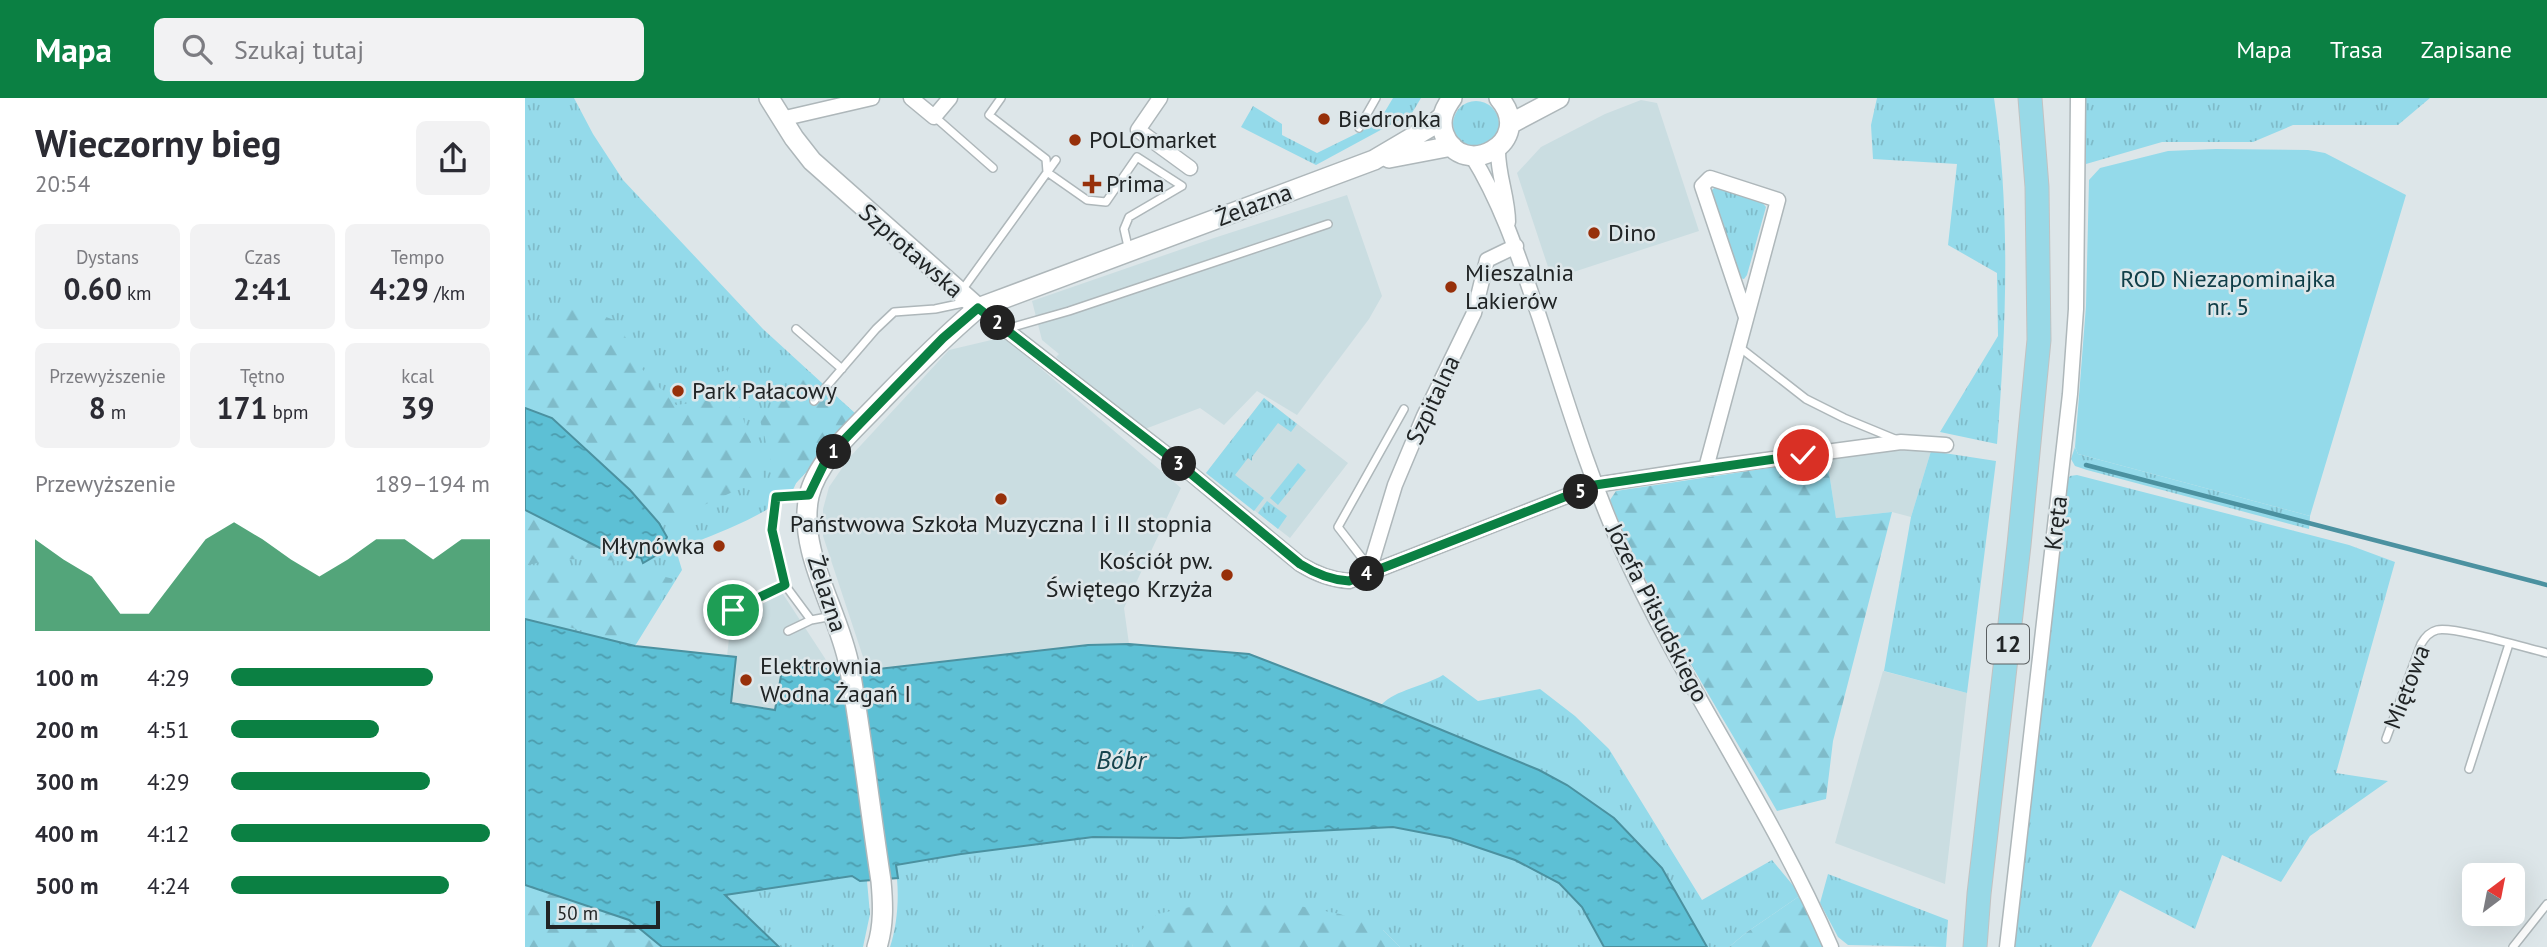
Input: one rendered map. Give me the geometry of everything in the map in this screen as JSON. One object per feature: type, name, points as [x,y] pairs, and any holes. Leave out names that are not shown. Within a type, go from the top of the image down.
[{"type":"main road","name":"12","points":[[1975,947],[2039,340],[2037,187],[2030,98]]},
{"type":"street","name":"Szprotawska","points":[[769,98],[812,161],[969,301],[1314,573],[1335,580],[1349,581],[1373,566],[1595,485]]},
{"type":"street","points":[[911,98],[934,117],[950,98]]},
{"type":"street","points":[[1160,98],[1138,130],[1190,168]]},
{"type":"street","points":[[1452,98],[1442,117],[1445,138],[1461,153],[1472,156],[1490,153],[1498,148],[1508,133],[1510,124],[1503,98]]},
{"type":"street","points":[[1510,124],[1559,98]]},
{"type":"street","name":"Kręta","points":[[2007,947],[2070,394],[2076,309],[2078,98]]},
{"type":"street","points":[[781,118],[863,99]]},
{"type":"street","points":[[1374,160],[1442,117]]},
{"type":"street","points":[[1374,160],[1452,146]]},
{"type":"street","points":[[1498,148],[1500,174],[1508,207],[1507,223]]},
{"type":"street","points":[[1472,156],[1507,223]]},
{"type":"street","name":"Żelazna","points":[[877,947],[881,936],[883,908],[881,881],[849,662],[811,550],[808,527],[809,495],[824,464],[943,338],[969,301],[1129,252],[1374,160]]},
{"type":"street","points":[[1706,468],[1778,200],[1710,178],[1702,186],[1746,317]]},
{"type":"street","name":"Józefa Piłsudskiego","points":[[1507,223],[1595,485],[1623,552],[1811,901],[1831,947]]},
{"type":"street","name":"Szpitalna","points":[[1373,566],[1400,474],[1424,416],[1474,313],[1487,260],[1515,246]]},
{"type":"street","points":[[1595,485],[1901,442],[1946,445]]},
{"type":"lane","points":[[1001,98],[989,115],[1046,159],[1047,172]]},
{"type":"lane","points":[[1359,128],[1376,98]]},
{"type":"lane","points":[[934,117],[993,168]]},
{"type":"lane","points":[[1047,172],[1087,200],[1106,202],[1137,157],[1182,187],[1129,218],[1124,229],[1129,252]]},
{"type":"lane","points":[[814,401],[894,312],[935,309],[969,301],[1056,160]]},
{"type":"lane","points":[[1006,329],[1069,311],[1328,224]]},
{"type":"lane","points":[[796,329],[842,369]]},
{"type":"lane","points":[[1738,345],[1806,399],[1901,442]]},
{"type":"lane","points":[[1373,566],[1338,527],[1404,409]]},
{"type":"lane","points":[[809,495],[776,497],[772,530],[785,585],[811,620]]},
{"type":"lane","points":[[716,610],[733,610],[785,585]]},
{"type":"lane","points":[[788,631],[811,620],[834,616]]},
{"type":"lane","name":"Miętowa","points":[[2386,739],[2425,636],[2440,629],[2449,630],[2547,653]]},
{"type":"lane","points":[[2469,769],[2509,644]]},
{"type":"lane","points":[[2512,947],[2547,904]]},
{"type":"shaded area","points":[[1641,100],[1657,103],[1699,231],[1552,279],[1517,173],[1541,147],[1605,114]]},
{"type":"shaded area","points":[[1347,195],[1382,296],[1369,319],[1297,415],[1257,391],[1224,425],[1200,408],[1145,429],[1056,357],[1059,354],[1042,340],[1032,301]]},
{"type":"shaded area","name":"Państwowa Szkoła Muzyczna I i II stopnia","points":[[1004,337],[1181,488],[1124,608],[1129,644],[1087,645],[867,669],[823,536],[823,509],[829,487],[849,458],[949,350]]},
{"type":"shaded area","points":[[1264,398],[1348,463],[1290,538],[1206,473]]},
{"type":"shaded area","points":[[1891,450],[1931,451],[1911,517],[1892,512],[1836,518],[1827,459]]},
{"type":"shaded area","name":"Elektrownia Wodna Żagań I","points":[[781,591],[830,666],[784,661],[775,710],[730,703],[736,657],[727,656],[732,613]]},
{"type":"shaded area","points":[[1883,671],[1967,693],[1945,884],[1835,843]]},
{"type":"green space","name":"Park Pałacowy","points":[[525,98],[574,98],[593,134],[623,180],[763,329],[858,416],[776,504],[724,531],[676,550],[682,570],[635,646],[525,619]]},
{"type":"green space","points":[[1393,98],[1421,98],[1412,113],[1316,165],[1241,127],[1253,106],[1282,124],[1282,135],[1317,153],[1378,123]]},
{"type":"green space","points":[[1877,98],[1994,98],[2005,228],[2003,358],[1997,444],[1940,432],[1998,336],[1997,273],[1948,245],[1957,164],[1873,159],[1871,125]]},
{"type":"green space","points":[[2086,98],[2430,98],[2398,125],[2293,125],[2253,142],[2162,142],[2086,164]]},
{"type":"green space","points":[[1476,101],[1492,108],[1499,124],[1492,140],[1476,147],[1460,140],[1453,124],[1460,108]]},
{"type":"green space","name":"ROD Niezapominajka nr. 5","points":[[2308,150],[2325,153],[2406,195],[2310,516],[2078,454],[2075,447],[2086,306],[2089,180],[2100,168],[2168,151]]},
{"type":"green space","points":[[1716,186],[1761,201],[1766,207],[1744,279],[1739,278],[1711,191]]},
{"type":"green space","points":[[576,306],[617,321],[642,369],[676,405],[692,403],[702,377],[727,370],[763,478],[665,523],[590,445],[525,396],[525,332],[542,317]]},
{"type":"green space","points":[[802,366],[858,416],[796,483],[793,490],[780,493],[760,420]]},
{"type":"green space","points":[[1264,398],[1297,424],[1291,432],[1278,423],[1252,457],[1252,461],[1248,458],[1235,475],[1264,498],[1254,511],[1206,473]]},
{"type":"green space","points":[[2075,447],[2078,454],[2310,516],[2309,529],[2075,466],[2071,459]]},
{"type":"green space","points":[[1931,451],[1996,461],[1967,693],[1884,671],[1911,517]]},
{"type":"green space","points":[[1827,459],[1836,518],[1892,512],[1833,741],[1826,799],[1777,811],[1666,620],[1610,500],[1616,491]]},
{"type":"green space","points":[[1298,463],[1306,470],[1278,505],[1270,498]]},
{"type":"green space","points":[[2077,475],[2349,545],[2395,562],[2336,773],[2388,781],[2310,836],[2281,882],[2222,855],[2195,929],[2120,890],[2091,947],[2014,947],[2066,481],[2070,476]]},
{"type":"green space","points":[[1267,501],[1287,516],[1278,529],[1258,513]]},
{"type":"green space","points":[[525,510],[602,549],[641,558],[643,563],[568,559],[525,566]]},
{"type":"green space","points":[[550,569],[631,569],[674,579],[632,643],[525,616],[525,576]]},
{"type":"green space","points":[[1443,675],[1478,701],[1540,689],[1575,716],[1609,749],[1702,900],[1772,860],[1801,895],[1729,947],[1707,947],[1689,917],[1567,785],[1539,770],[1381,705],[1395,695]]},
{"type":"green space","points":[[1393,827],[1450,838],[1515,860],[1559,883],[1582,907],[1604,947],[1400,947],[1383,930],[1135,938],[1132,947],[890,947],[897,906],[895,865],[1093,837],[1180,838]]},
{"type":"green space","points":[[1828,874],[1948,920],[1946,947],[1848,945],[1838,937],[1820,903]]},
{"type":"green space","points":[[852,876],[860,881],[867,881],[870,914],[863,947],[779,947],[724,895]]},
{"type":"green space","points":[[525,885],[629,920],[662,947],[525,947]]},
{"type":"green space","points":[[1801,895],[1824,947],[1729,947],[1747,932]]},
{"type":"green space","points":[[1233,898],[1269,900],[1340,914],[1383,930],[1400,947],[1132,947],[1134,938],[1157,914]]},
{"type":"water","points":[[525,408],[552,418],[630,490],[659,523],[667,537],[660,553],[643,563],[641,558],[602,549],[525,510]]},
{"type":"water","name":"Bóbr","points":[[525,619],[635,646],[736,657],[731,703],[775,710],[783,664],[837,670],[878,669],[1088,645],[1129,644],[1249,654],[1539,770],[1567,785],[1614,818],[1662,868],[1707,947],[1604,947],[1582,907],[1559,883],[1515,860],[1450,838],[1393,827],[1180,838],[1093,837],[961,854],[896,865],[898,878],[860,881],[852,876],[725,895],[779,947],[662,947],[629,920],[525,885]]},
{"type":"waterway","points":[[2086,465],[2547,585]]},
{"type":"place","name":"Biedronka","points":[[1324,119]]},
{"type":"place","name":"POLOmarket","points":[[1075,140]]},
{"type":"place","name":"Prima","points":[[1092,184]]},
{"type":"place","name":"Dino","points":[[1594,233]]},
{"type":"place","name":"Mieszalnia Lakierów","points":[[1451,287]]},
{"type":"place","name":"Park Pałacowy","points":[[678,391]]},
{"type":"place","name":"Państwowa Szkoła Muzyczna I i II stopnia","points":[[1001,499]]},
{"type":"place","name":"Młynówka","points":[[719,546]]},
{"type":"place","name":"Kościół pw. Świętego Krzyża","points":[[1227,575]]},
{"type":"place","name":"Elektrownia Wodna Żagań I","points":[[746,680]]},
{"type":"route","points":[[733,610],[785,585],[772,530],[776,497],[809,495],[824,464],[843,441],[943,338],[978,308],[1184,468],[1300,564],[1314,573],[1335,580],[1349,581],[1583,492],[1595,485],[1803,455]]}]
